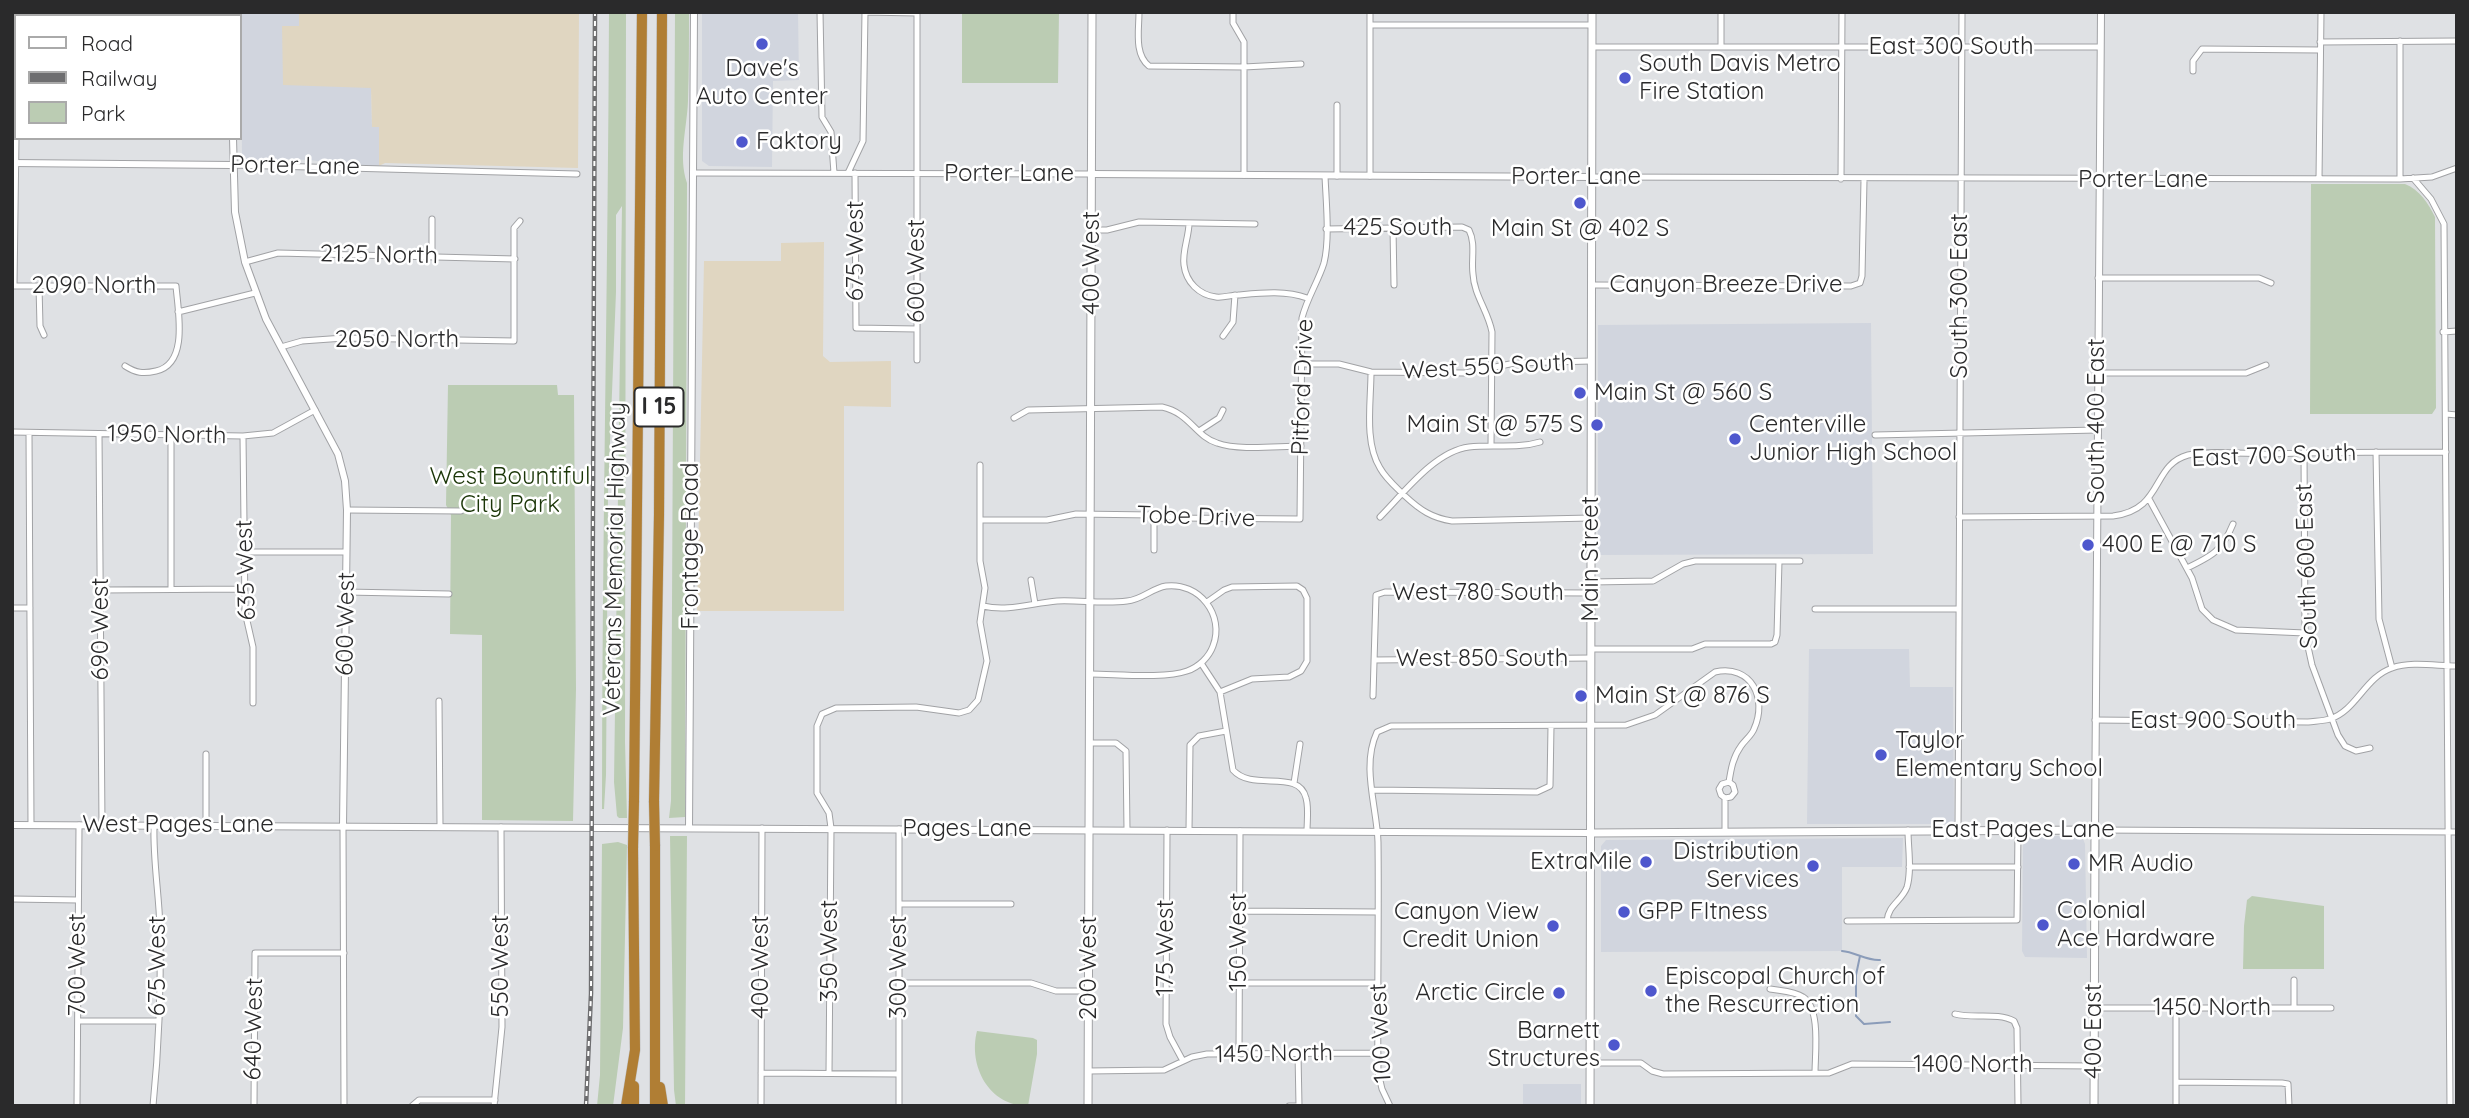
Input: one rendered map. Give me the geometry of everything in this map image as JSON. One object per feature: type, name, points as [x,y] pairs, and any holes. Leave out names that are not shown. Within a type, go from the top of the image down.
[{"type":"highway","name":"Veterans Memorial Highway","points":[[626,1106],[635,1050],[633,848],[642,12]]},
{"type":"highway","name":"Veterans Memorial Highway","points":[[655,1106],[654,801],[662,12]]},
{"type":"highway","points":[[653,1045],[663,1106]]},
{"type":"highway","points":[[634,1106],[635,1050]]},
{"type":"main road","name":"400 West","points":[[1092,12],[1092,514]]},
{"type":"main road","name":"Main Street","points":[[1590,1106],[1592,12]]},
{"type":"main road","points":[[1091,743],[1092,514]]},
{"type":"main road","name":"200 West","points":[[1088,1106],[1091,743]]},
{"type":"main road","name":"East Pages Lane","points":[[1590,833],[2095,830]]},
{"type":"main road","name":"400 East","points":[[2094,1106],[2095,830]]},
{"type":"street","name":"Frontage Road","points":[[690,828],[694,12]]},
{"type":"street","points":[[820,12],[822,117],[831,132],[834,173]]},
{"type":"street","points":[[865,12],[917,13]]},
{"type":"street","name":"675 West","points":[[865,12],[863,141],[852,173],[856,328],[917,329]]},
{"type":"street","points":[[1139,12],[1139,52],[1149,66],[1244,67],[1301,64]]},
{"type":"street","points":[[1233,12],[1233,23],[1244,42],[1244,175]]},
{"type":"street","points":[[1370,12],[1370,176]]},
{"type":"street","points":[[1721,12],[1721,47]]},
{"type":"street","points":[[1840,179],[1842,12]]},
{"type":"street","name":"South 300 East","points":[[1958,831],[1962,12]]},
{"type":"street","name":"South 400 East","points":[[2095,830],[2101,12]]},
{"type":"street","points":[[2319,179],[2321,12]]},
{"type":"street","name":"600 West","points":[[917,13],[917,360]]},
{"type":"street","points":[[1370,25],[1592,24]]},
{"type":"street","points":[[2400,41],[2400,179]]},
{"type":"street","points":[[2320,42],[2457,41]]},
{"type":"street","name":"East 300 South","points":[[1592,47],[2100,47]]},
{"type":"street","points":[[2193,72],[2193,61],[2202,49],[2320,50]]},
{"type":"street","points":[[1337,105],[1337,176]]},
{"type":"street","points":[[13,286],[16,140]]},
{"type":"street","points":[[232,165],[233,140]]},
{"type":"street","name":"Porter Lane","points":[[14,163],[232,165],[577,174]]},
{"type":"street","name":"600 West","points":[[232,165],[237,225],[255,293],[338,454],[345,481],[344,1106]]},
{"type":"street","name":"Porter Lane","points":[[693,173],[2098,180],[2400,179],[2432,177],[2457,168]]},
{"type":"street","name":"Pitford Drive","points":[[1300,519],[1302,318],[1307,298],[1325,259],[1325,176]]},
{"type":"street","points":[[2413,178],[2431,199],[2444,224],[2448,832],[2454,1097],[2450,1106]]},
{"type":"street","name":"Canyon Breeze Drive","points":[[1592,285],[1851,286],[1860,283],[1864,180]]},
{"type":"street","points":[[432,219],[432,255]]},
{"type":"street","points":[[515,259],[514,228],[520,220]]},
{"type":"street","points":[[1092,230],[1107,230],[1139,222],[1255,224]]},
{"type":"street","points":[[1189,223],[1189,237],[1183,259],[1186,276],[1202,293],[1217,298],[1294,293],[1307,298]]},
{"type":"street","name":"425 South","points":[[1326,229],[1462,227],[1469,230],[1473,238],[1477,295],[1490,319],[1492,367]]},
{"type":"street","points":[[1393,228],[1394,285]]},
{"type":"street","name":"2125 North","points":[[245,261],[278,253],[515,259]]},
{"type":"street","name":"2050 North","points":[[281,347],[302,341],[344,338],[514,341],[515,259]]},
{"type":"street","points":[[2098,278],[2259,278],[2271,284]]},
{"type":"street","name":"2090 North","points":[[13,286],[176,286],[178,312]]},
{"type":"street","points":[[39,286],[40,326],[44,335]]},
{"type":"street","points":[[125,366],[134,372],[145,374],[162,370],[173,361],[177,348],[178,312],[255,293]]},
{"type":"street","points":[[1223,336],[1233,322],[1235,295]]},
{"type":"street","points":[[2443,331],[2457,331]]},
{"type":"street","name":"West 550 South","points":[[1302,364],[1339,364],[1371,372],[1465,373],[1515,363],[1591,361]]},
{"type":"street","points":[[2097,373],[2246,373],[2266,365]]},
{"type":"street","points":[[1491,446],[1492,367]]},
{"type":"street","points":[[1371,372],[1371,440],[1375,458],[1381,471],[1425,513],[1452,521],[1591,518]]},
{"type":"street","points":[[1014,418],[1028,411],[1162,407],[1174,410],[1186,418],[1215,443],[1232,446],[1301,446]]},
{"type":"street","name":"1950 North","points":[[12,432],[243,436],[272,433],[315,410]]},
{"type":"street","points":[[1199,431],[1219,418],[1223,410]]},
{"type":"street","points":[[2446,415],[2457,415]]},
{"type":"street","points":[[1875,435],[2097,430]]},
{"type":"street","points":[[29,433],[31,825]]},
{"type":"street","name":"690 West","points":[[99,434],[102,825]]},
{"type":"street","points":[[171,436],[171,589]]},
{"type":"street","name":"635 West","points":[[243,436],[244,612],[253,648],[253,703]]},
{"type":"street","points":[[1380,517],[1435,461],[1452,450],[1526,446],[1541,442]]},
{"type":"street","name":"South 600 East","points":[[2304,452],[2305,633],[2312,665],[2331,719],[2345,746],[2356,751],[2370,748]]},
{"type":"street","points":[[2376,452],[2379,619],[2392,668]]},
{"type":"street","name":"East 700 South","points":[[2149,499],[2171,463],[2189,455],[2446,452]]},
{"type":"street","points":[[831,828],[829,813],[820,801],[817,789],[817,726],[822,714],[829,709],[842,707],[922,707],[956,713],[969,709],[979,698],[987,666],[980,628],[985,588],[980,561],[980,465]]},
{"type":"street","points":[[2446,478],[2457,478]]},
{"type":"street","points":[[1959,517],[2096,516],[2131,512],[2149,499],[2187,568],[2202,608],[2213,620],[2236,630],[2305,633]]},
{"type":"street","points":[[347,510],[461,511]]},
{"type":"street","name":"Tobe Drive","points":[[980,520],[1047,520],[1074,514],[1300,519]]},
{"type":"street","points":[[1153,550],[1154,515]]},
{"type":"street","points":[[2187,568],[2210,557],[2219,549],[2227,541],[2233,524]]},
{"type":"street","points":[[244,552],[346,552]]},
{"type":"street","points":[[1591,582],[1653,581],[1682,564],[1695,561],[1800,561]]},
{"type":"street","name":"West 850 South","points":[[1374,660],[1591,654],[1692,649],[1705,644],[1768,644],[1775,642],[1777,635],[1779,561]]},
{"type":"street","points":[[1031,580],[1035,604]]},
{"type":"street","points":[[2447,581],[2457,581]]},
{"type":"street","points":[[983,606],[1003,608],[1035,604],[1127,601],[1160,587],[1173,586],[1193,591],[1207,602],[1214,617],[1216,635],[1211,651],[1201,663],[1185,672],[1172,674],[1091,674]]},
{"type":"street","points":[[1207,602],[1224,590],[1242,586],[1297,586],[1307,598],[1307,661],[1301,671],[1289,677],[1252,679],[1220,692]]},
{"type":"street","points":[[102,590],[244,589]]},
{"type":"street","points":[[346,592],[449,594]]},
{"type":"street","name":"West 780 South","points":[[1374,660],[1374,606],[1376,596],[1385,592],[1591,593]]},
{"type":"street","points":[[12,608],[30,608]]},
{"type":"street","points":[[1815,609],[1959,609]]},
{"type":"street","points":[[1373,696],[1374,660]]},
{"type":"street","points":[[1201,663],[1220,692],[1232,766],[1238,776],[1250,780],[1294,783],[1301,787],[1306,798],[1307,831]]},
{"type":"street","points":[[2331,719],[2346,709],[2379,675],[2392,668],[2457,666]]},
{"type":"street","name":"100 West","points":[[1390,1106],[1380,1083],[1378,1053],[1378,832],[1372,790],[1371,746],[1377,732],[1391,726],[1626,725],[1655,715],[1715,672],[1736,671],[1750,680],[1756,690],[1758,706],[1755,729],[1733,760],[1729,782]]},
{"type":"street","points":[[439,701],[440,826]]},
{"type":"street","name":"East 900 South","points":[[2095,720],[2308,722],[2331,719]]},
{"type":"street","points":[[1372,790],[1537,792],[1550,786],[1551,726]]},
{"type":"street","points":[[1189,831],[1190,745],[1199,736],[1226,731]]},
{"type":"street","points":[[1091,743],[1116,743],[1126,751],[1127,830]]},
{"type":"street","points":[[1294,783],[1300,744]]},
{"type":"street","points":[[206,754],[206,825]]},
{"type":"street","points":[[2448,755],[2457,755]]},
{"type":"street","points":[[1725,798],[1731,797],[1735,792],[1729,782],[1722,784],[1719,789],[1725,798],[1726,831]]},
{"type":"street","name":"West Pages Lane","points":[[12,825],[343,826]]},
{"type":"street","name":"700 West","points":[[77,1106],[79,825]]},
{"type":"street","name":"675 West","points":[[153,1106],[158,1056],[160,926],[153,859],[154,826]]},
{"type":"street","name":"Pages Lane","points":[[343,826],[1590,833]]},
{"type":"street","name":"550 West","points":[[494,1103],[502,1027],[501,827]]},
{"type":"street","name":"400 West","points":[[761,1106],[762,828]]},
{"type":"street","name":"350 West","points":[[829,1073],[831,828]]},
{"type":"street","name":"300 West","points":[[899,829],[899,1106]]},
{"type":"street","name":"175 West","points":[[1167,830],[1167,1024],[1170,1037],[1184,1062]]},
{"type":"street","points":[[1887,921],[1891,907],[1906,890],[1909,867],[1908,830]]},
{"type":"street","name":"East Pages Lane","points":[[2095,830],[2457,832]]},
{"type":"street","name":"150 West","points":[[1239,1054],[1240,831]]},
{"type":"street","points":[[1847,921],[2014,921],[2018,918],[2018,831]]},
{"type":"street","points":[[1909,867],[2018,867]]},
{"type":"street","points":[[12,900],[78,900]]},
{"type":"street","points":[[899,904],[1011,904]]},
{"type":"street","points":[[1240,911],[1378,912]]},
{"type":"street","name":"640 West","points":[[254,1106],[255,953],[344,953]]},
{"type":"street","points":[[2294,980],[2294,1008]]},
{"type":"street","points":[[899,983],[1031,984],[1053,990],[1089,991]]},
{"type":"street","points":[[1239,983],[1378,984]]},
{"type":"street","points":[[1770,989],[1800,995],[1811,1004],[1814,1019],[1815,1073]]},
{"type":"street","name":"1450 North","points":[[2094,1008],[2331,1008]]},
{"type":"street","points":[[2176,1008],[2176,1106]]},
{"type":"street","points":[[1955,1014],[2007,1018],[2014,1021],[2017,1028],[2018,1106]]},
{"type":"street","points":[[78,1021],[158,1021]]},
{"type":"street","name":"1450 North","points":[[1088,1070],[1159,1070],[1202,1055],[1378,1053]]},
{"type":"street","points":[[1289,1106],[1299,1106],[1298,1054]]},
{"type":"street","name":"1400 North","points":[[1590,1063],[1641,1063],[1659,1074],[1815,1073],[1832,1072],[1852,1064],[2094,1066]]},
{"type":"street","points":[[761,1073],[899,1074]]},
{"type":"street","points":[[2176,1082],[2288,1084],[2290,1106]]},
{"type":"street","points":[[412,1106],[419,1100],[494,1103]]},
{"type":"shaded area","points":[[299,12],[299,26],[283,26],[371,88],[372,126],[379,127],[379,166],[310,160],[242,160],[241,14]]},
{"type":"shaded area","points":[[299,12],[579,12],[578,168],[385,163],[379,166],[379,127],[372,127],[371,88],[283,85],[282,26],[299,26]]},
{"type":"shaded area","points":[[702,12],[798,12],[799,80],[773,81],[772,167],[709,166],[702,161]]},
{"type":"shaded area","points":[[824,242],[823,356],[830,362],[891,361],[891,407],[844,406],[844,611],[697,611],[704,261],[781,261],[781,243]]},
{"type":"shaded area","name":"Centerville Junior High School","points":[[1871,323],[1873,554],[1598,555],[1598,325]]},
{"type":"shaded area","name":"Taylor Elementary School","points":[[1809,649],[1909,649],[1910,687],[1953,687],[1954,824],[1807,824]]},
{"type":"shaded area","points":[[2023,836],[2082,836],[2085,844],[2087,958],[2025,957],[2022,951]]},
{"type":"shaded area","points":[[1903,838],[1902,867],[1842,867],[1842,951],[1601,952],[1601,846],[1606,840]]},
{"type":"shaded area","points":[[1523,1084],[1581,1084],[1581,1106],[1523,1106]]},
{"type":"green space","points":[[609,12],[626,12],[627,818],[617,816],[614,782],[622,206],[616,215],[616,292],[608,493],[606,775],[602,809]]},
{"type":"green space","points":[[675,12],[689,12],[688,101],[683,153],[687,183],[685,817],[669,818],[671,801]]},
{"type":"green space","points":[[962,12],[1059,12],[1058,83],[962,83]]},
{"type":"green space","points":[[2311,184],[2405,184],[2419,193],[2435,217],[2436,408],[2432,414],[2310,414]]},
{"type":"green space","name":"West Bountiful City Park","points":[[448,385],[557,385],[558,395],[574,395],[576,689],[573,821],[482,820],[482,635],[450,634],[451,515],[446,505]]},
{"type":"green space","points":[[670,836],[687,836],[685,1106],[676,1106],[674,1090]]},
{"type":"green space","points":[[618,842],[627,845],[623,1028],[613,1106],[597,1106],[600,1075],[602,844]]},
{"type":"green space","points":[[2252,896],[2324,906],[2324,969],[2243,969],[2247,900]]},
{"type":"green space","points":[[977,1031],[1037,1040],[1028,1106],[1002,1099],[984,1082],[976,1057]]},
{"type":"waterway","points":[[1842,951],[1880,960]]},
{"type":"waterway","points":[[1860,956],[1856,975],[1856,1016],[1864,1024],[1890,1022]]},
{"type":"railway","points":[[586,1106],[591,994],[595,12]]},
{"type":"place","name":"Dave's Auto Center","points":[[762,44]]},
{"type":"place","name":"South Davis Metro Fire Station","points":[[1625,78]]},
{"type":"place","name":"Faktory","points":[[742,142]]},
{"type":"place","name":"Main St @ 402 S","points":[[1580,203]]},
{"type":"place","name":"Main St @ 560 S","points":[[1580,393]]},
{"type":"place","name":"Main St @ 575 S","points":[[1597,425]]},
{"type":"place","name":"Centerville Junior High School","points":[[1735,439]]},
{"type":"place","name":"400 E @ 710 S","points":[[2088,545]]},
{"type":"place","name":"Main St @ 876 S","points":[[1581,696]]},
{"type":"place","name":"Taylor Elementary School","points":[[1881,755]]},
{"type":"place","name":"ExtraMile","points":[[1646,862]]},
{"type":"place","name":"MR Audio","points":[[2074,864]]},
{"type":"place","name":"Distribution Services","points":[[1813,866]]},
{"type":"place","name":"GPP FItness","points":[[1624,912]]},
{"type":"place","name":"Colonial Ace Hardware","points":[[2043,925]]},
{"type":"place","name":"Canyon View Credit Union","points":[[1553,926]]},
{"type":"place","name":"Episcopal Church of the Rescurrection","points":[[1651,991]]},
{"type":"place","name":"Arctic Circle","points":[[1559,993]]},
{"type":"place","name":"Barnett Structures","points":[[1614,1045]]}]
